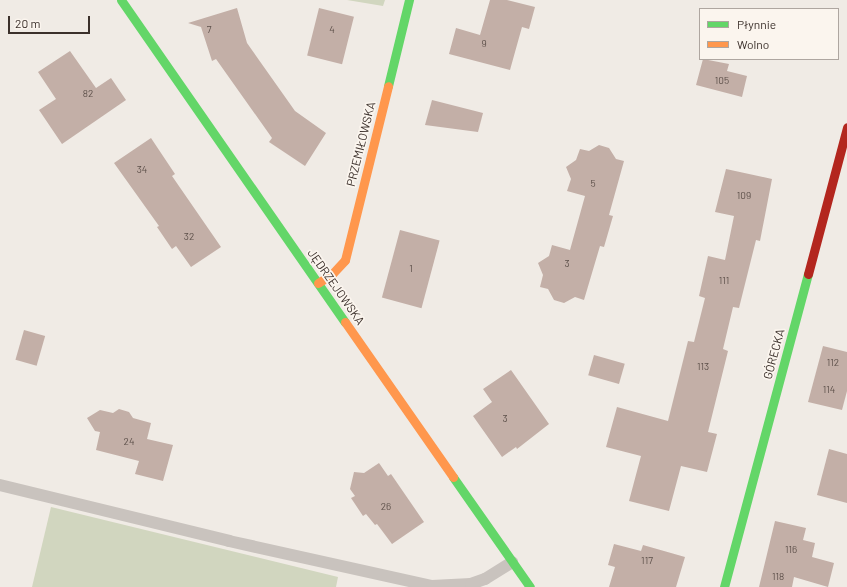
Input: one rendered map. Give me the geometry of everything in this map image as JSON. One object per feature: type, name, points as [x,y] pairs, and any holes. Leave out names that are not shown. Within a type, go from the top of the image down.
[{"type":"street","name":"JĘDRZEJOWSKA","points":[[121,0],[530,587]]},
{"type":"street","name":"PRZEMIŁOWSKA","points":[[318,283],[332,274],[345,260],[409,0]]},
{"type":"street","name":"GÓRECKA","points":[[724,587],[847,127]]},
{"type":"lane","points":[[0,485],[229,541],[432,586],[471,584],[485,579],[512,562]]},
{"type":"green space","points":[[347,0],[385,0],[383,6]]},
{"type":"green space","points":[[51,507],[338,577],[336,587],[32,587]]},
{"type":"building","points":[[490,0],[507,0],[535,7],[529,29],[522,27],[510,70],[449,54],[456,28],[480,35]]},
{"type":"building","points":[[237,8],[247,43],[295,111],[326,133],[305,166],[269,142],[272,138],[216,59],[212,61],[201,27],[188,23]]},
{"type":"building","points":[[319,8],[354,17],[342,64],[307,56]]},
{"type":"building","points":[[70,51],[96,88],[111,78],[126,100],[62,144],[39,110],[56,99],[38,72]]},
{"type":"building","points":[[703,60],[729,64],[727,71],[747,76],[742,97],[696,85]]},
{"type":"building","points":[[432,100],[483,113],[478,132],[425,125]]},
{"type":"building","points":[[151,138],[175,174],[172,176],[221,247],[191,267],[176,246],[172,249],[157,227],[159,226],[114,163]]},
{"type":"building","points":[[599,145],[609,148],[616,159],[624,161],[609,215],[613,216],[604,247],[600,246],[584,300],[575,297],[564,303],[554,300],[548,289],[540,287],[543,275],[538,263],[549,256],[552,245],[570,250],[585,196],[567,191],[571,179],[566,167],[576,160],[580,149],[589,151]]},
{"type":"building","points":[[726,169],[772,179],[760,241],[756,240],[739,308],[733,307],[723,349],[728,351],[708,432],[717,434],[707,472],[681,466],[669,511],[629,501],[641,456],[606,447],[617,407],[668,421],[688,341],[694,342],[705,298],[699,296],[708,256],[725,260],[734,216],[715,212]]},
{"type":"building","points":[[400,230],[440,241],[421,308],[382,298]]},
{"type":"building","points":[[24,330],[45,336],[37,366],[15,360]]},
{"type":"building","points":[[823,346],[847,352],[847,391],[842,410],[808,402]]},
{"type":"building","points":[[594,355],[625,364],[619,384],[588,375]]},
{"type":"building","points":[[511,370],[549,424],[517,449],[516,447],[502,457],[473,416],[492,402],[483,389]]},
{"type":"building","points":[[119,409],[129,412],[133,418],[151,423],[147,439],[173,445],[163,481],[135,474],[139,461],[96,450],[100,432],[95,431],[87,418],[100,410],[113,413]]},
{"type":"building","points":[[829,449],[847,454],[847,503],[817,495]]},
{"type":"building","points":[[379,463],[388,476],[391,474],[424,522],[392,544],[377,524],[375,525],[366,514],[363,516],[351,498],[355,496],[350,489],[354,472],[364,473]]},
{"type":"building","points":[[775,521],[806,528],[803,540],[815,543],[812,557],[834,563],[828,587],[794,577],[792,587],[759,587]]},
{"type":"building","points":[[614,544],[641,551],[643,545],[685,557],[676,587],[609,587],[615,567],[608,565]]},
{"type":"traffic: fast","points":[[121,0],[345,322]]},
{"type":"traffic: fast","points":[[388,86],[409,0]]},
{"type":"traffic: fast","points":[[724,587],[808,274]]},
{"type":"traffic: fast","points":[[453,477],[530,587]]},
{"type":"traffic: slow","points":[[318,283],[332,274],[345,260],[388,86]]},
{"type":"traffic: slow","points":[[345,322],[453,477]]},
{"type":"traffic: jam","points":[[808,274],[847,127]]}]
